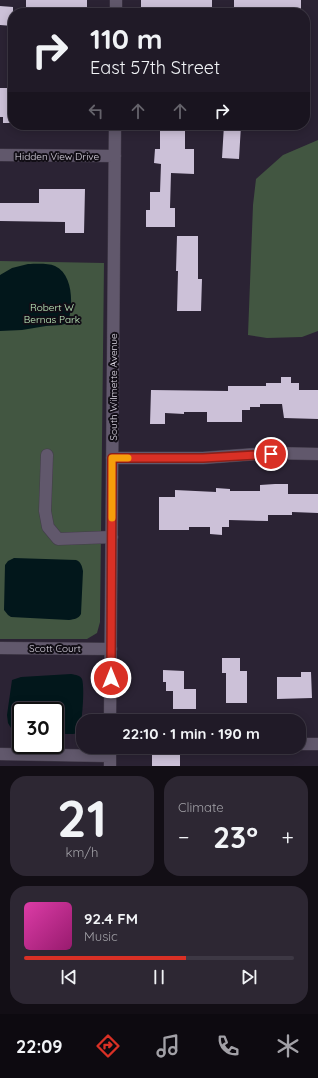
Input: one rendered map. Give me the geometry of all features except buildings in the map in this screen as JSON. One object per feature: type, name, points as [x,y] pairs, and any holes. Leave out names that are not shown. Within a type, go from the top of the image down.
[{"type":"street","name":"South Wilmette Avenue","points":[[110,714],[115,130]]},
{"type":"street","name":"Hidden View Drive","points":[[0,156],[115,156]]},
{"type":"street","points":[[112,458],[203,458],[271,454],[318,454]]},
{"type":"street","points":[[48,455],[45,512],[48,526],[58,539],[112,537]]},
{"type":"street","name":"Scott Court","points":[[0,648],[111,649]]},
{"type":"street","points":[[306,744],[318,744]]},
{"type":"street","points":[[0,754],[110,756]]},
{"type":"green space","points":[[318,140],[318,331],[302,337],[267,338],[248,335],[253,205],[256,179],[283,155]]},
{"type":"green space","name":"Robert W Bernas Park","points":[[0,261],[104,263],[100,622],[97,633],[87,639],[0,639]]},
{"type":"shaded area","points":[[28,264],[52,265],[61,270],[66,276],[69,284],[71,300],[68,323],[22,330],[0,331],[0,275],[12,268]]},
{"type":"shaded area","points":[[14,558],[76,560],[79,562],[83,571],[80,616],[69,620],[11,617],[8,615],[4,610],[5,565],[8,561]]},
{"type":"shaded area","points":[[71,674],[78,675],[82,679],[83,706],[82,714],[76,714],[76,734],[64,734],[64,702],[12,702],[11,728],[8,723],[7,715],[12,680],[21,677]]},
{"type":"slow traffic","points":[[112,518],[112,458],[128,458]]},
{"type":"route","points":[[111,678],[112,458],[203,458],[271,454]]}]
